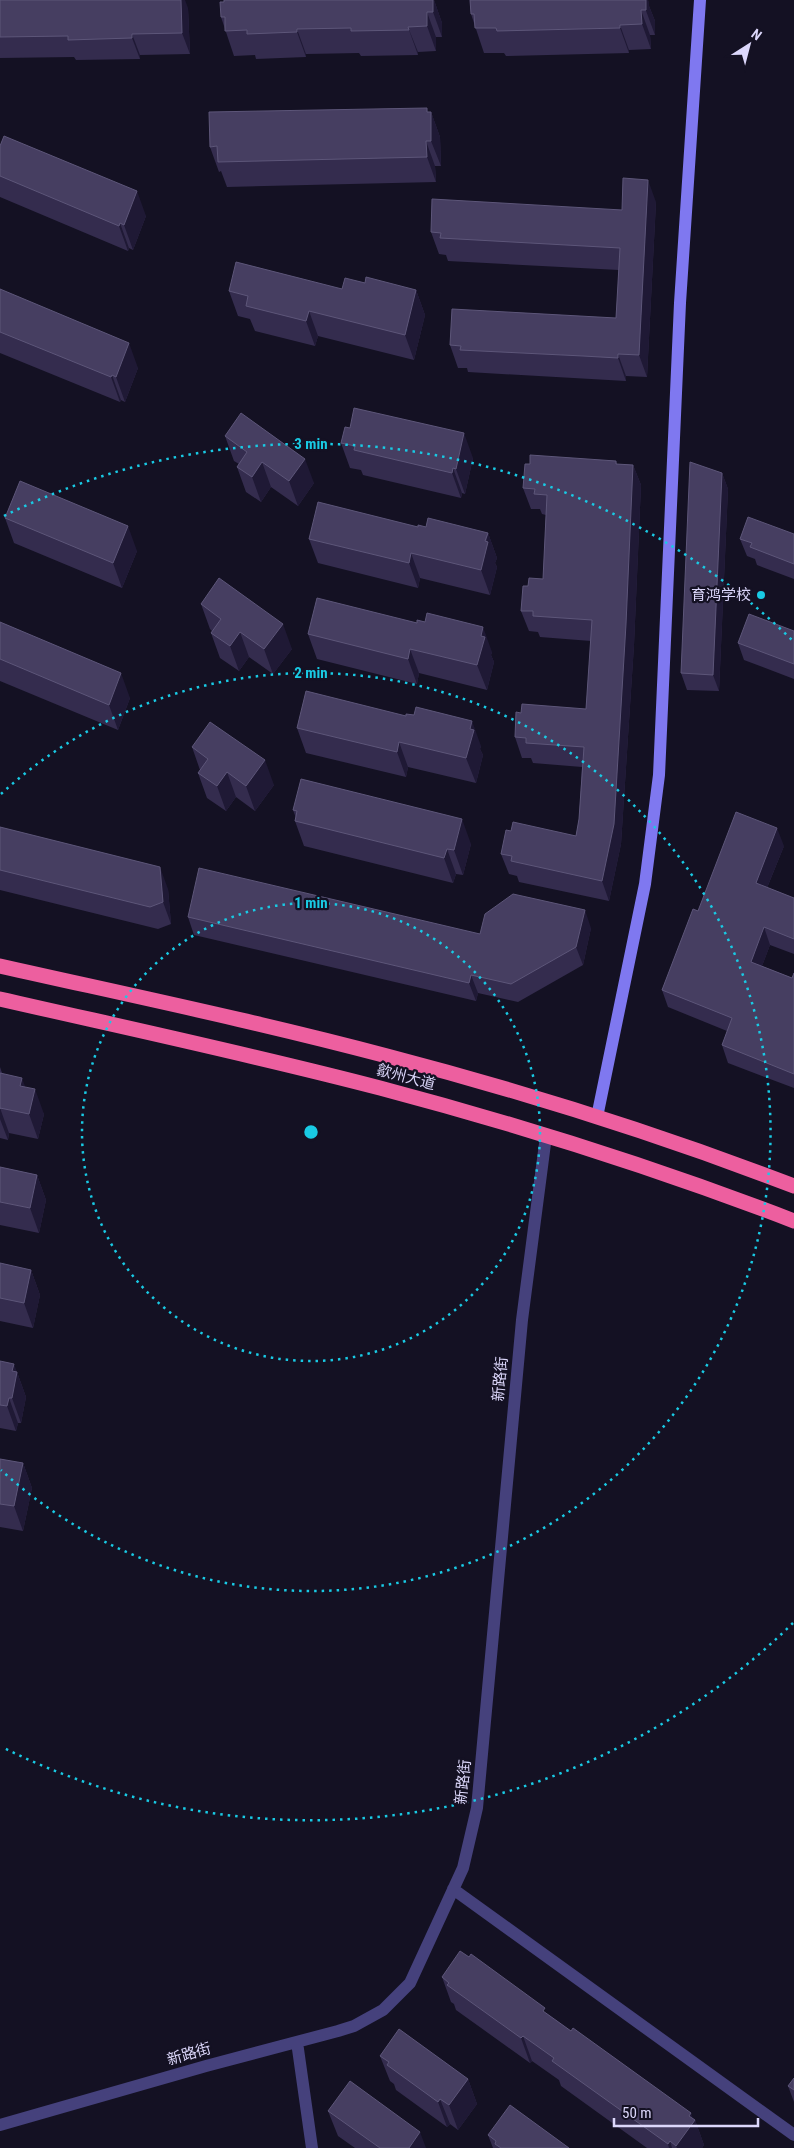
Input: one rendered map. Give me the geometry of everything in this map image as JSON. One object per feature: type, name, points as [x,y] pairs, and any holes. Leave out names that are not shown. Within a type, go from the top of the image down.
[{"type":"highway","name":"歙州大道","points":[[0,966],[387,1056],[597,1117],[794,1186]]},
{"type":"highway","name":"歙州大道","points":[[0,999],[379,1088],[546,1136],[674,1177],[794,1222]]},
{"type":"street","points":[[597,1117],[642,900],[659,775],[680,302],[700,0]]},
{"type":"street","name":"新路街","points":[[0,2125],[354,2026],[383,2010],[398,1998],[410,1983],[463,1868],[477,1808],[522,1320],[546,1136]]},
{"type":"street","points":[[453,1889],[794,2135]]},
{"type":"street","points":[[297,2042],[312,2148]]},
{"type":"building","points":[[0,0],[181,0],[182,33],[132,34],[132,38],[68,40],[68,36],[0,37]]},
{"type":"building","points":[[224,0],[433,0],[433,12],[427,12],[427,26],[408,27],[409,30],[351,31],[351,28],[297,29],[297,32],[247,34],[247,30],[225,31],[225,17],[221,17],[220,2],[224,2]]},
{"type":"building","points":[[470,0],[646,0],[646,10],[641,10],[642,24],[620,25],[620,28],[497,31],[496,28],[475,28]]},
{"type":"building","points":[[427,108],[427,112],[431,112],[431,141],[426,141],[427,157],[218,162],[217,146],[210,147],[209,112]]},
{"type":"building","points":[[4,136],[137,191],[124,225],[120,223],[119,226],[0,176],[0,146]]},
{"type":"building","points":[[623,178],[648,180],[639,355],[618,354],[618,358],[460,350],[461,346],[450,345],[452,309],[616,318],[620,248],[440,238],[441,233],[431,232],[432,199],[622,210]]},
{"type":"building","points":[[236,262],[342,289],[345,278],[365,283],[366,277],[416,290],[405,335],[309,311],[306,321],[246,306],[248,296],[229,291]]},
{"type":"building","points":[[0,289],[129,343],[116,377],[112,375],[111,377],[0,332]]},
{"type":"building","points":[[354,408],[464,433],[456,469],[453,468],[452,473],[354,450],[355,446],[341,443],[345,427],[350,428]]},
{"type":"building","points":[[241,413],[305,459],[289,481],[262,462],[252,477],[237,467],[247,452],[225,436]]},
{"type":"building","points":[[530,455],[616,461],[616,464],[633,465],[614,824],[602,881],[511,861],[512,856],[501,854],[506,830],[511,831],[513,822],[576,836],[579,819],[584,747],[526,743],[526,738],[515,737],[516,712],[521,713],[522,704],[586,709],[592,620],[533,616],[533,611],[521,611],[523,586],[528,586],[529,578],[543,579],[547,495],[534,494],[535,489],[523,488],[525,464],[530,464]]},
{"type":"building","points":[[690,462],[722,473],[713,675],[681,673]]},
{"type":"building","points":[[20,481],[128,526],[113,563],[5,518]]},
{"type":"building","points":[[318,502],[418,527],[418,525],[426,527],[428,518],[488,533],[485,541],[488,542],[481,570],[411,553],[409,563],[309,539]]},
{"type":"building","points":[[748,517],[794,534],[794,564],[750,547],[752,543],[740,539]]},
{"type":"building","points":[[219,578],[283,624],[264,649],[240,632],[230,646],[211,633],[221,619],[201,604]]},
{"type":"building","points":[[317,598],[417,623],[417,620],[425,622],[427,613],[483,627],[481,636],[485,637],[477,665],[410,649],[408,659],[308,634]]},
{"type":"building","points":[[749,614],[794,631],[794,664],[738,643]]},
{"type":"building","points":[[0,622],[121,673],[109,705],[0,659]]},
{"type":"building","points":[[306,691],[406,716],[406,714],[414,715],[416,707],[472,721],[470,729],[474,730],[466,758],[399,742],[397,752],[297,728]]},
{"type":"building","points":[[210,722],[265,760],[246,786],[227,772],[217,786],[198,773],[208,759],[192,747]]},
{"type":"building","points":[[301,779],[462,819],[454,850],[447,849],[444,858],[295,821],[297,811],[293,810]]},
{"type":"building","points":[[736,812],[777,828],[756,883],[794,898],[794,939],[764,927],[751,962],[792,978],[794,973],[794,1074],[722,1045],[732,1018],[662,990],[693,909],[698,911]]},
{"type":"building","points":[[0,827],[160,867],[163,902],[150,907],[0,870]]},
{"type":"building","points":[[199,868],[480,934],[485,914],[513,894],[585,910],[576,947],[511,984],[471,975],[469,983],[188,917]]},
{"type":"building","points":[[0,1073],[22,1078],[20,1086],[35,1089],[29,1114],[0,1108]]},
{"type":"building","points":[[0,1167],[37,1175],[30,1208],[0,1202]]},
{"type":"building","points":[[0,1263],[31,1270],[24,1303],[0,1298]]},
{"type":"building","points":[[0,1361],[14,1364],[12,1371],[17,1372],[12,1398],[9,1398],[7,1406],[0,1405]]},
{"type":"building","points":[[0,1459],[23,1463],[14,1506],[0,1504]]},
{"type":"building","points":[[460,1951],[469,1957],[471,1954],[545,2008],[543,2011],[571,2031],[573,2028],[691,2113],[689,2116],[695,2120],[676,2146],[670,2141],[668,2144],[552,2061],[554,2058],[523,2036],[521,2038],[447,1985],[449,1983],[442,1977]]},
{"type":"building","points":[[399,2029],[468,2079],[449,2105],[440,2099],[438,2102],[387,2065],[389,2062],[380,2056]]},
{"type":"building","points":[[794,2078],[794,2090],[788,2086]]},
{"type":"building","points":[[350,2081],[420,2132],[409,2148],[380,2148],[328,2111]]},
{"type":"building","points":[[510,2105],[569,2148],[501,2148],[495,2144],[496,2141],[488,2135]]},
{"type":"place","name":"育鸿学校","points":[[761,595]]}]
